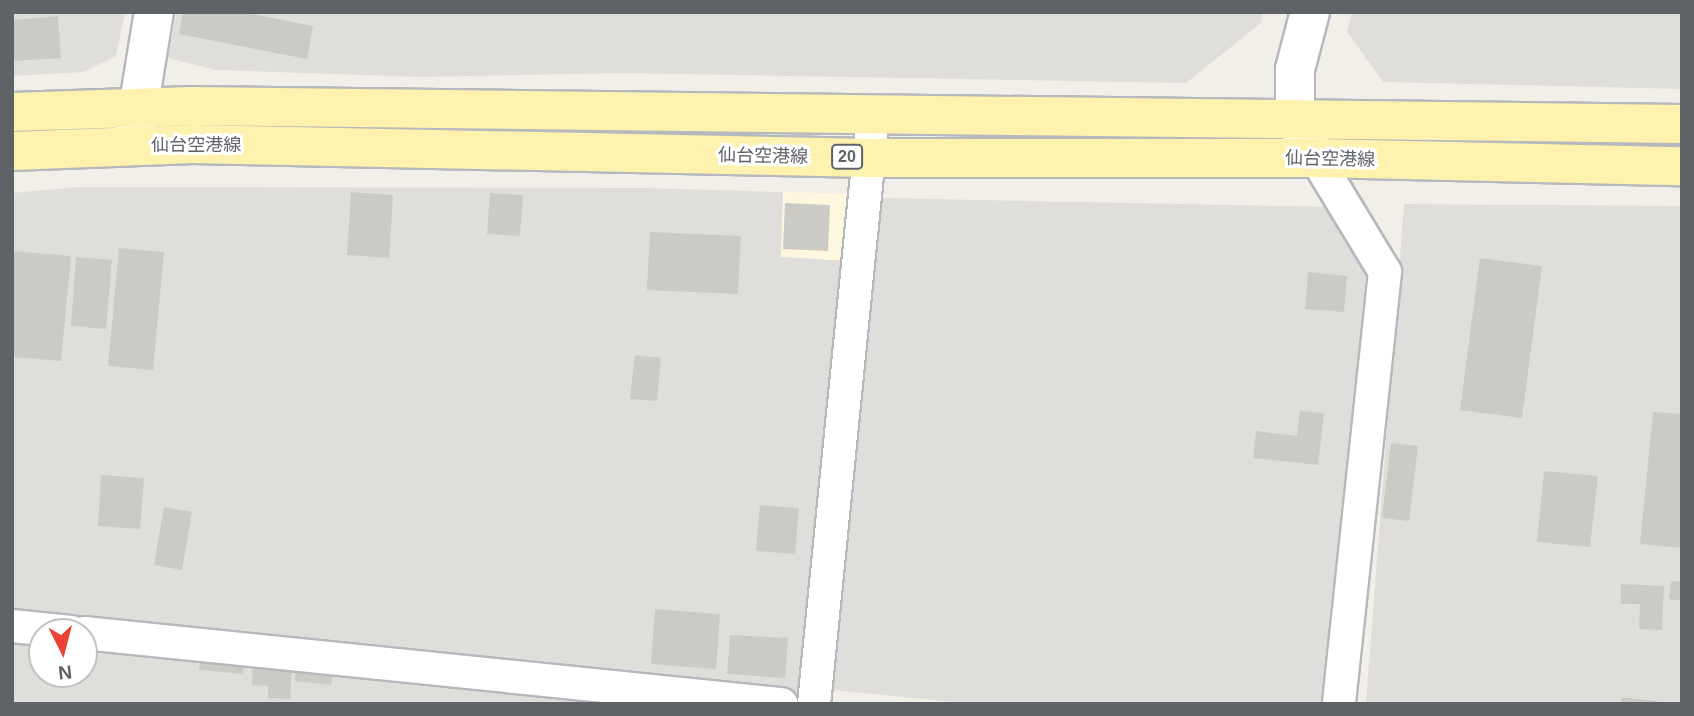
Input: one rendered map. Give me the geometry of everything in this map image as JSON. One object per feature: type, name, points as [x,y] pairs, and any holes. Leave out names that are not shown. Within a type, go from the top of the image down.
[{"type":"main road","points":[[12,112],[137,106],[1682,124]]},
{"type":"main road","name":"仙台空港線","points":[[12,151],[133,145],[870,158],[1316,158],[1682,166]]},
{"type":"street","points":[[133,145],[137,106],[154,12]]},
{"type":"street","points":[[1310,12],[1295,69],[1295,119],[1385,272],[1339,704]]},
{"type":"street","points":[[814,704],[873,115]]},
{"type":"street","points":[[98,634],[781,704]]},
{"type":"shaded area","points":[[12,12],[125,12],[116,56],[83,72],[12,76]]},
{"type":"shaded area","points":[[177,12],[1263,12],[1261,23],[1186,83],[623,73],[420,77],[216,70],[168,58]]},
{"type":"shaded area","points":[[1352,12],[1682,12],[1682,89],[1383,82],[1347,32]]},
{"type":"shaded area","points":[[80,187],[648,188],[783,192],[781,257],[849,261],[803,694],[98,623],[98,618],[52,618],[12,614],[12,193]]},
{"type":"shaded area","points":[[783,192],[855,194],[849,261],[781,258]]},
{"type":"shaded area","points":[[882,198],[1330,207],[1369,271],[1323,704],[974,704],[833,690]]},
{"type":"shaded area","points":[[1404,204],[1682,206],[1682,704],[1366,704]]},
{"type":"shaded area","points":[[12,641],[28,643],[28,688],[98,688],[98,650],[629,704],[12,704]]},
{"type":"building","points":[[183,12],[242,12],[313,26],[307,59],[179,34]]},
{"type":"building","points":[[58,16],[61,58],[12,61],[12,20]]},
{"type":"building","points":[[351,192],[393,195],[389,258],[347,255]]},
{"type":"building","points":[[490,193],[523,195],[520,236],[487,234]]},
{"type":"building","points":[[785,203],[830,205],[828,251],[783,249]]},
{"type":"building","points":[[650,232],[741,236],[738,294],[647,290]]},
{"type":"building","points":[[119,248],[164,252],[153,370],[108,366]]},
{"type":"building","points":[[12,251],[71,256],[61,361],[12,357]]},
{"type":"building","points":[[76,257],[112,260],[106,329],[71,326]]},
{"type":"building","points":[[1480,258],[1542,266],[1522,418],[1460,410]]},
{"type":"building","points":[[1308,272],[1347,276],[1344,312],[1305,309]]},
{"type":"building","points":[[635,355],[661,358],[657,401],[630,399]]},
{"type":"building","points":[[1300,411],[1324,413],[1318,465],[1253,458],[1256,431],[1297,436]]},
{"type":"building","points":[[1653,412],[1682,414],[1682,548],[1640,544]]},
{"type":"building","points":[[1391,443],[1418,446],[1409,521],[1382,518]]},
{"type":"building","points":[[1544,471],[1598,476],[1590,547],[1537,542]]},
{"type":"building","points":[[101,475],[144,478],[140,529],[98,526]]},
{"type":"building","points":[[760,505],[799,508],[795,554],[756,551]]},
{"type":"building","points":[[164,507],[192,512],[182,570],[154,565]]},
{"type":"building","points":[[1671,581],[1682,582],[1682,601],[1669,599]]},
{"type":"building","points":[[1621,584],[1664,586],[1662,630],[1639,629],[1640,604],[1621,604]]},
{"type":"building","points":[[655,609],[720,614],[716,669],[651,664]]},
{"type":"building","points":[[730,635],[788,638],[785,678],[727,674]]},
{"type":"building","points":[[200,657],[244,662],[243,674],[199,670]]},
{"type":"building","points":[[253,663],[292,665],[290,699],[268,698],[268,686],[252,685]]},
{"type":"building","points":[[296,667],[333,670],[331,685],[295,681]]},
{"type":"building","points":[[1622,697],[1663,702],[1663,704],[1621,704]]}]
